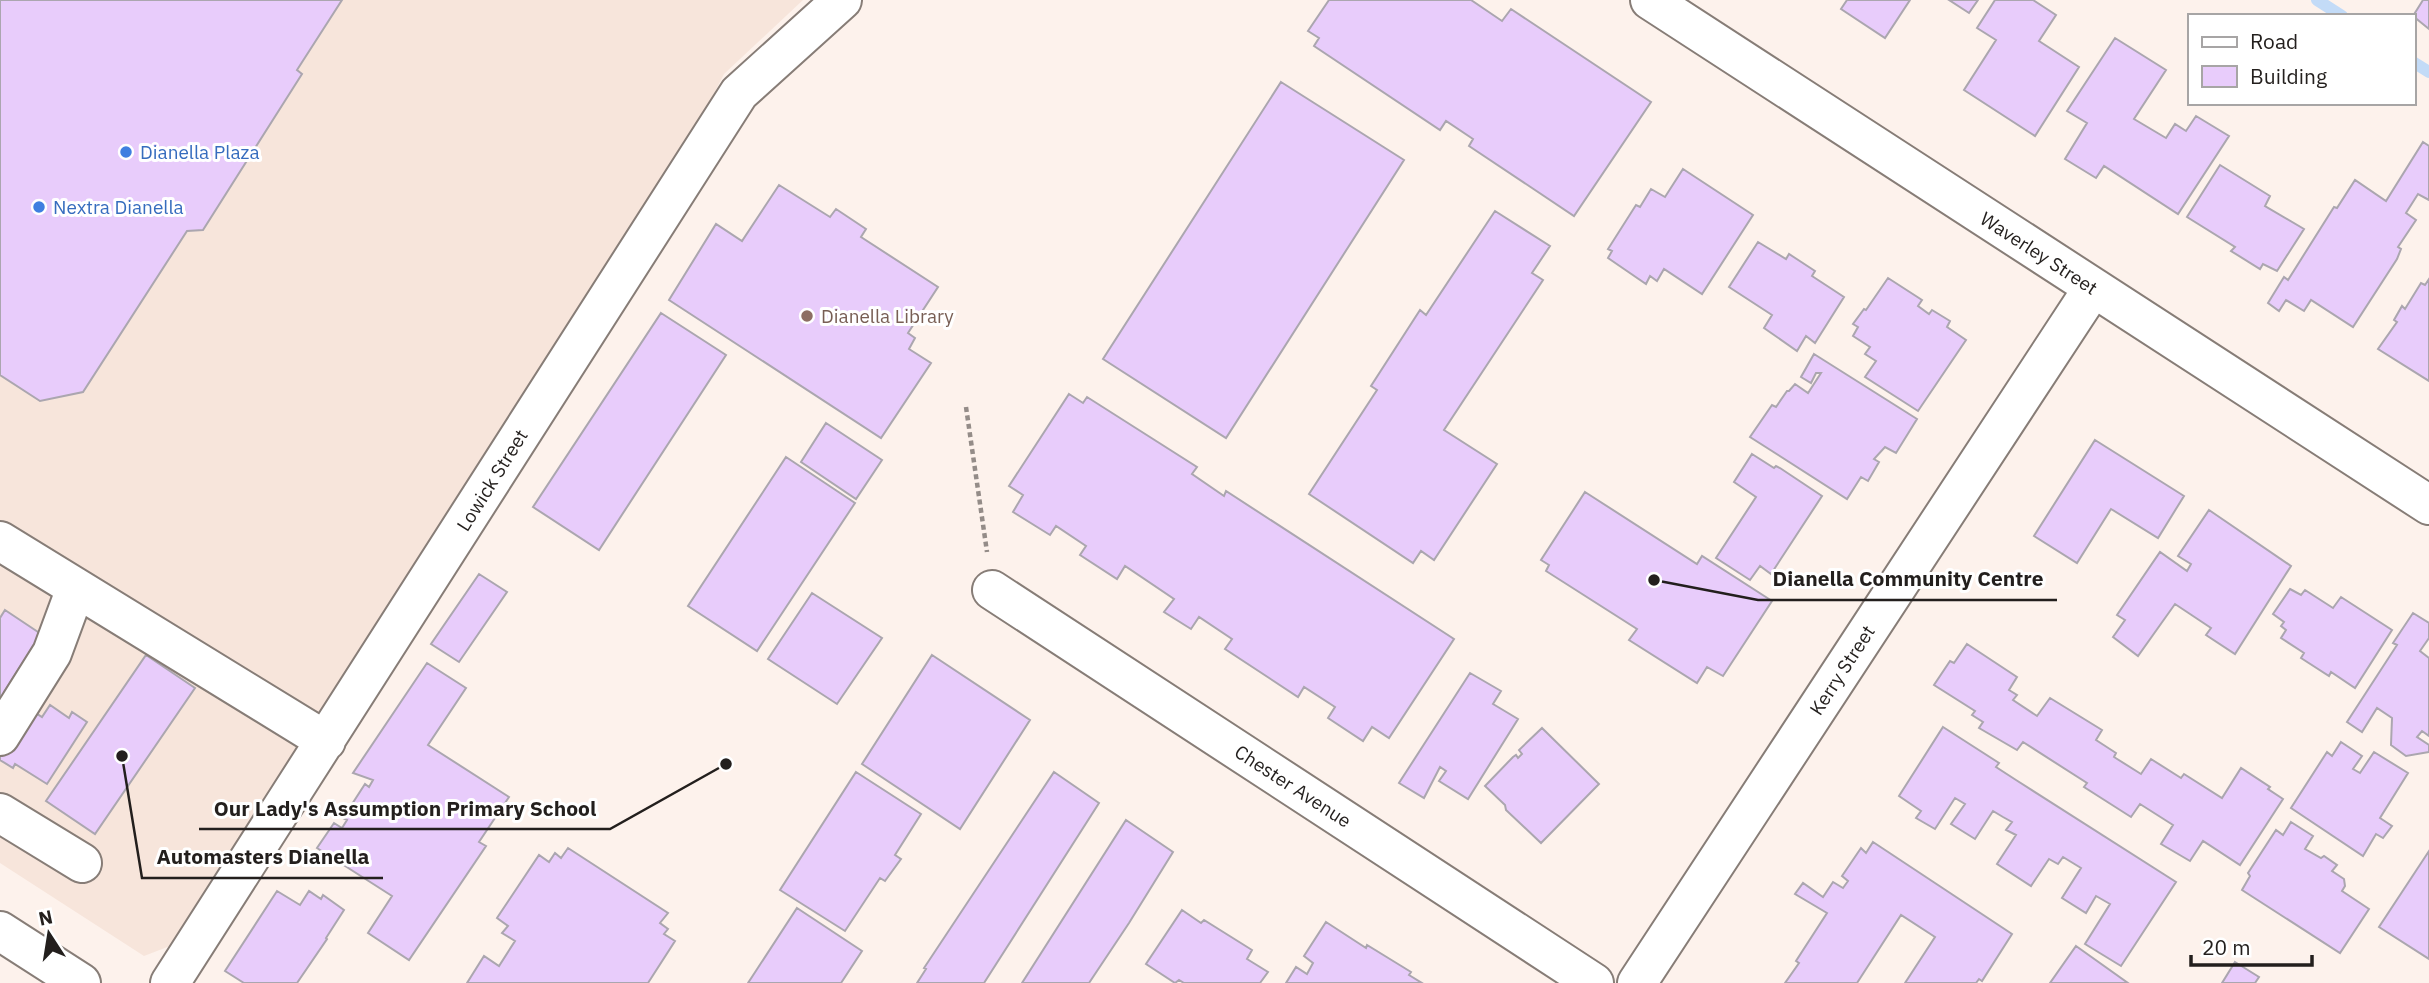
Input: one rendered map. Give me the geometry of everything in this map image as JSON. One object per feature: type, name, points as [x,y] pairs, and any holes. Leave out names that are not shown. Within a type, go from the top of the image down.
[{"type":"street","name":"Lowick Street","points":[[170,983],[739,93],[842,0]]},
{"type":"street","name":"Waverley Street","points":[[1650,0],[2429,505]]},
{"type":"street","name":"Kerry Street","points":[[1637,983],[2093,288]]},
{"type":"street","points":[[0,541],[326,741]]},
{"type":"street","points":[[0,736],[52,653],[76,589]]},
{"type":"street","name":"Chester Avenue","points":[[992,590],[1594,983]]},
{"type":"street","points":[[0,813],[82,863]]},
{"type":"street","points":[[0,931],[81,983]]},
{"type":"path","points":[[967,407],[992,590]]},
{"type":"shaded area","points":[[0,0],[803,0],[724,74],[622,275],[201,934],[144,956],[0,863]]},
{"type":"building","name":"Dianella Plaza","points":[[0,0],[342,0],[297,70],[302,74],[203,230],[187,231],[83,392],[40,401],[0,375]]},
{"type":"building","points":[[1329,0],[1471,0],[1502,21],[1511,9],[1651,102],[1574,216],[1469,146],[1473,139],[1446,121],[1440,130],[1314,46],[1319,38],[1308,31]]},
{"type":"building","points":[[1847,0],[1910,0],[1885,38],[1841,9]]},
{"type":"building","points":[[1949,0],[1978,0],[1969,13]]},
{"type":"building","points":[[1995,0],[2033,0],[2056,15],[2039,41],[2079,67],[2035,136],[1964,90],[1996,40],[1977,28]]},
{"type":"building","points":[[2423,0],[2429,0],[2429,29],[2415,18],[2414,14]]},
{"type":"building","points":[[2115,38],[2166,70],[2134,119],[2166,138],[2175,124],[2186,131],[2196,116],[2229,136],[2178,214],[2104,166],[2096,178],[2065,159],[2087,123],[2067,111]]},
{"type":"building","points":[[1281,82],[1404,160],[1226,438],[1103,359]]},
{"type":"building","points":[[2423,142],[2429,146],[2429,200],[2418,194],[2406,213],[2416,220],[2398,247],[2401,249],[2397,259],[2353,327],[2311,300],[2304,311],[2286,300],[2279,311],[2268,303],[2284,277],[2288,280],[2334,207],[2337,208],[2355,180],[2386,201]]},
{"type":"building","points":[[2220,165],[2270,196],[2265,206],[2304,229],[2277,271],[2263,264],[2260,269],[2231,251],[2235,247],[2187,217]]},
{"type":"building","points":[[1683,169],[1753,215],[1702,294],[1664,269],[1657,281],[1650,276],[1646,284],[1608,258],[1612,251],[1608,249],[1636,205],[1640,207],[1651,189],[1665,197]]},
{"type":"building","name":"Dianella Library","points":[[779,185],[830,217],[836,209],[866,229],[861,237],[938,287],[908,333],[915,338],[909,349],[931,363],[881,438],[669,300],[716,224],[742,241]]},
{"type":"building","points":[[1495,211],[1550,246],[1532,273],[1543,280],[1444,430],[1497,464],[1434,560],[1421,551],[1413,563],[1309,494],[1377,390],[1371,386],[1420,310],[1426,315]]},
{"type":"building","points":[[1758,242],[1786,259],[1789,254],[1815,271],[1812,276],[1844,297],[1815,343],[1806,336],[1797,351],[1764,328],[1772,315],[1729,287]]},
{"type":"building","points":[[1888,278],[1922,300],[1918,306],[1929,314],[1932,310],[1950,321],[1947,327],[1966,340],[1918,411],[1865,377],[1876,361],[1865,354],[1870,347],[1853,336],[1858,327],[1853,324]]},
{"type":"building","points":[[2429,279],[2429,381],[2378,349],[2397,322],[2394,320],[2402,306],[2405,309],[2421,283],[2425,285]]},
{"type":"building","points":[[661,313],[726,355],[599,550],[533,507]]},
{"type":"building","points":[[1814,354],[1917,419],[1896,453],[1885,447],[1874,459],[1879,462],[1868,481],[1861,477],[1847,499],[1750,437],[1772,405],[1776,407],[1795,384],[1808,393],[1821,373],[1816,373],[1811,383],[1801,377]]},
{"type":"building","points":[[1069,394],[1083,403],[1087,397],[1197,467],[1192,474],[1224,496],[1226,491],[1454,639],[1389,738],[1372,727],[1363,741],[1328,718],[1335,707],[1304,687],[1298,697],[1225,649],[1232,639],[1199,617],[1191,629],[1164,612],[1174,599],[1125,566],[1117,579],[1080,555],[1086,546],[1056,526],[1050,535],[1013,512],[1023,495],[1009,486]]},
{"type":"building","points":[[826,423],[882,460],[856,499],[801,462]]},
{"type":"building","points":[[2095,440],[2184,496],[2158,538],[2111,509],[2077,563],[2034,536]]},
{"type":"building","points":[[1752,454],[1774,468],[1780,468],[1822,496],[1771,574],[1760,566],[1750,580],[1716,558],[1756,497],[1734,482]]},
{"type":"building","points":[[786,457],[855,503],[757,651],[688,606]]},
{"type":"building","points":[[1585,492],[1697,564],[1702,556],[1772,601],[1723,676],[1707,667],[1697,683],[1629,640],[1637,629],[1546,571],[1549,565],[1541,560]]},
{"type":"building","points":[[2209,510],[2291,566],[2235,654],[2206,635],[2211,628],[2175,604],[2138,656],[2113,637],[2125,620],[2117,615],[2160,552],[2187,571],[2191,564],[2178,556]]},
{"type":"building","points":[[479,574],[507,592],[459,662],[431,644]]},
{"type":"building","points":[[2290,589],[2301,595],[2305,590],[2333,608],[2341,597],[2392,630],[2355,688],[2331,672],[2329,676],[2301,658],[2304,653],[2281,638],[2286,630],[2281,626],[2284,622],[2273,614]]},
{"type":"building","points":[[812,593],[882,638],[837,704],[768,659]]},
{"type":"building","points":[[5,610],[41,634],[4,692],[42,717],[50,705],[69,718],[72,712],[87,722],[47,784],[15,764],[13,768],[0,760],[0,618]]},
{"type":"building","points":[[2413,613],[2429,623],[2429,638],[2420,651],[2429,658],[2429,736],[2422,731],[2417,737],[2429,745],[2429,752],[2406,756],[2391,745],[2392,718],[2377,708],[2362,732],[2347,722],[2397,645],[2393,643]]},
{"type":"building","points":[[1967,644],[2017,677],[2009,690],[2017,695],[2013,700],[2037,716],[2050,698],[2102,730],[2096,740],[2116,753],[2114,757],[2141,774],[2151,759],[2181,778],[2184,774],[2222,798],[2241,768],[2283,799],[2240,865],[2203,841],[2190,861],[2161,844],[2173,825],[2140,804],[2131,817],[2084,787],[2087,783],[2023,742],[2017,750],[1979,728],[1983,722],[1972,715],[1975,711],[1934,685],[1950,661],[1954,663]]},
{"type":"building","points":[[146,655],[195,688],[95,834],[46,801]]},
{"type":"building","points":[[932,655],[1030,720],[960,829],[862,764]]},
{"type":"building","points":[[427,663],[466,688],[428,745],[509,797],[479,842],[486,846],[409,960],[368,933],[392,896],[317,848],[334,823],[342,828],[347,820],[343,818],[365,784],[369,787],[373,780],[353,773]]},
{"type":"building","points":[[1470,673],[1501,691],[1493,704],[1518,719],[1468,799],[1439,781],[1446,771],[1440,767],[1424,798],[1399,783]]},
{"type":"building","points":[[1943,727],[1999,763],[1996,767],[2176,882],[2121,966],[2085,944],[2110,904],[2096,896],[2086,913],[2062,898],[2081,868],[2063,857],[2058,864],[2049,859],[2031,886],[1997,864],[2016,835],[2006,830],[2012,822],[1993,811],[1975,839],[1951,824],[1965,804],[1955,798],[1935,829],[1916,818],[1921,811],[1899,796]]},
{"type":"building","points":[[1542,728],[1599,784],[1541,843],[1485,786],[1513,757],[1516,755],[1518,758],[1522,754],[1519,750]]},
{"type":"building","points":[[2341,742],[2362,756],[2353,769],[2360,773],[2374,752],[2408,773],[2380,818],[2392,826],[2383,838],[2376,834],[2363,856],[2291,808],[2327,752],[2332,756]]},
{"type":"building","points":[[856,772],[921,814],[895,855],[901,859],[885,881],[880,878],[845,931],[780,890]]},
{"type":"building","points":[[1054,772],[1099,803],[984,983],[917,983],[926,969],[924,968]]},
{"type":"building","points":[[1126,820],[1173,852],[1129,923],[1089,983],[1022,983]]},
{"type":"building","points":[[2291,822],[2313,836],[2305,849],[2321,858],[2324,856],[2337,865],[2332,871],[2344,879],[2345,886],[2342,891],[2369,909],[2340,953],[2242,890],[2250,876],[2248,873],[2276,830],[2283,835]]},
{"type":"building","points":[[1873,842],[2012,934],[1982,981],[1905,983],[1935,937],[1901,915],[1857,983],[1785,983],[1827,913],[1795,894],[1803,883],[1823,897],[1833,882],[1843,888],[1848,881],[1842,876],[1861,848],[1866,853]]},
{"type":"building","points":[[568,848],[668,913],[660,923],[668,929],[664,934],[675,941],[648,983],[467,983],[484,956],[499,966],[515,941],[502,933],[508,926],[497,918],[539,855],[549,862],[555,853],[561,858]]},
{"type":"building","points":[[2429,851],[2429,959],[2379,927]]},
{"type":"building","points":[[277,891],[300,905],[309,891],[321,899],[323,895],[344,910],[297,983],[244,983],[225,971]]},
{"type":"building","points":[[797,908],[862,951],[841,983],[748,983]]},
{"type":"building","points":[[1182,910],[1201,923],[1204,920],[1252,950],[1247,959],[1268,972],[1260,983],[1184,983],[1179,980],[1175,983],[1146,964]]},
{"type":"building","points":[[1326,922],[1366,948],[1367,945],[1411,972],[1409,975],[1422,983],[1286,983],[1296,967],[1307,974],[1313,963],[1304,956]]},
{"type":"building","points":[[2076,946],[2128,983],[2050,983]]},
{"type":"building","points":[[2235,962],[2259,977],[2255,983],[2222,983]]},
{"type":"waterway","points":[[2317,0],[2339,14]]},
{"type":"waterway","points":[[2415,63],[2429,72]]},
{"type":"place","name":"Dianella Plaza","points":[[126,152]]},
{"type":"place","name":"Nextra Dianella","points":[[39,207]]},
{"type":"place","name":"Dianella Library","points":[[807,316]]},
{"type":"place","name":"Dianella Community Centre","points":[[1654,580]]},
{"type":"place","name":"Automasters Dianella","points":[[122,756]]},
{"type":"place","name":"Our Lady's Assumption Primary School","points":[[726,764]]}]
